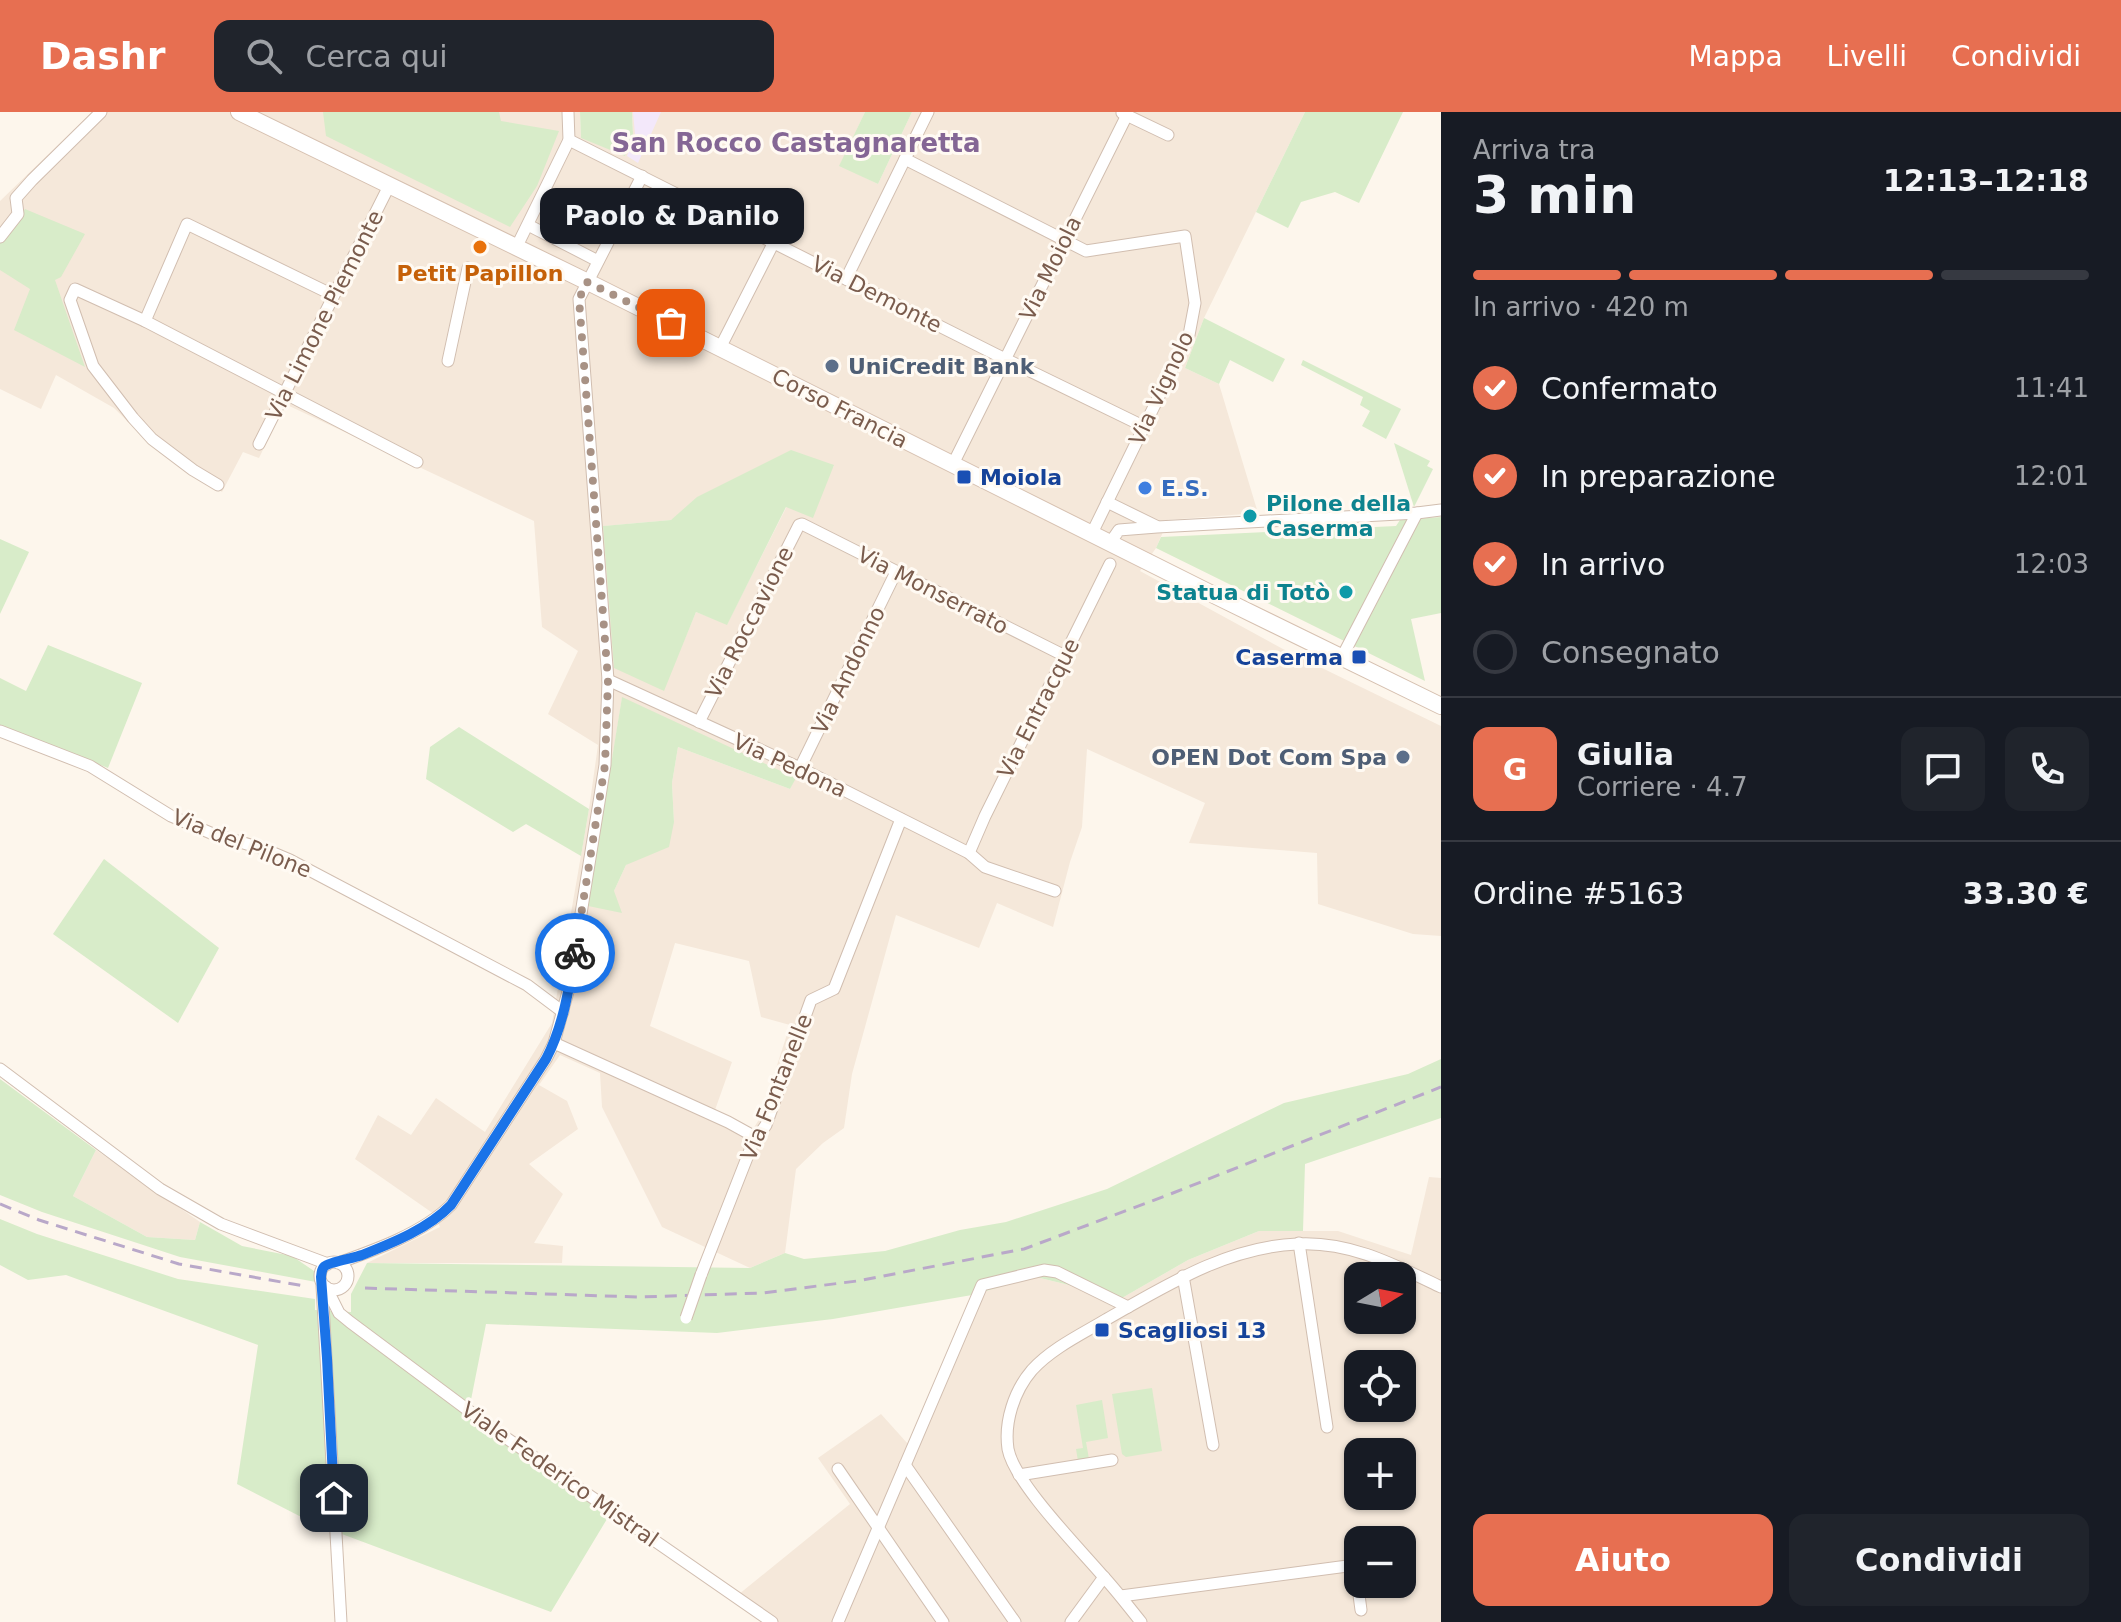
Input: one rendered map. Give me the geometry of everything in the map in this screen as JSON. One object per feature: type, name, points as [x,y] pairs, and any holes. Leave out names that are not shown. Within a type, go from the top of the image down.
[{"type":"main road","name":"Corso Francia","points":[[239,112],[1441,706]]},
{"type":"street","points":[[0,237],[18,214],[16,198],[101,112]]},
{"type":"street","points":[[516,248],[569,140],[568,112]]},
{"type":"street","points":[[846,279],[928,112]]},
{"type":"street","name":"Via Moiola","points":[[953,464],[1124,114],[1168,135]]},
{"type":"street","name":"Via Demonte","points":[[569,140],[1143,426]]},
{"type":"street","points":[[905,159],[1063,239]]},
{"type":"street","points":[[327,1273],[425,1226],[451,1205],[546,1059],[563,1012],[605,765],[608,680],[579,299],[642,176]]},
{"type":"street","name":"Via Limone Piemonte","points":[[259,444],[389,186]]},
{"type":"street","points":[[145,321],[187,224],[333,295]]},
{"type":"street","points":[[528,225],[598,261]]},
{"type":"street","name":"Via Vignolo","points":[[1063,239],[1086,251],[1185,236],[1194,288],[1189,335],[1092,533]]},
{"type":"street","points":[[720,348],[774,242]]},
{"type":"street","points":[[448,361],[468,268]]},
{"type":"street","points":[[218,485],[152,439],[93,366],[70,300],[75,289],[145,321],[417,462]]},
{"type":"street","points":[[1107,502],[1157,527]]},
{"type":"street","points":[[1110,543],[1119,530],[1441,510]]},
{"type":"street","points":[[1342,657],[1417,513]]},
{"type":"street","name":"Via Monserrato","points":[[802,524],[1065,656]]},
{"type":"street","name":"Via Roccavione","points":[[699,722],[802,524]]},
{"type":"street","name":"Via Entracque","points":[[969,853],[1110,564]]},
{"type":"street","name":"Via Andonno","points":[[800,768],[896,572]]},
{"type":"street","name":"Via Pedona","points":[[608,680],[800,768],[969,853],[985,867],[1055,891]]},
{"type":"street","name":"Via del Pilone","points":[[0,731],[90,766],[171,816],[290,860],[527,985],[563,1012]]},
{"type":"street","name":"Via Fontanelle","points":[[685,1322],[752,1145],[766,1125],[811,1000],[834,989],[901,819]]},
{"type":"street","points":[[554,1043],[757,1138]]},
{"type":"street","points":[[0,1069],[160,1189],[221,1224],[296,1253],[327,1273],[330,1289],[339,1289],[346,1284],[363,1254]]},
{"type":"street","points":[[1299,1243],[1327,1427]]},
{"type":"street","points":[[1141,1622],[1019,1475],[1009,1455],[1011,1410],[1031,1371],[1054,1351],[1183,1276],[1265,1247],[1299,1243],[1349,1249],[1371,1255],[1441,1287]]},
{"type":"street","points":[[327,1273],[345,1268],[348,1277]]},
{"type":"street","points":[[838,1622],[982,1285],[1044,1270],[1057,1272],[1128,1307]]},
{"type":"street","points":[[327,1273],[341,1622]]},
{"type":"street","name":"Viale Federico Mistral","points":[[327,1273],[339,1313],[350,1322],[492,1428],[772,1622]]},
{"type":"street","points":[[1183,1276],[1213,1445]]},
{"type":"street","points":[[339,1289],[350,1322]]},
{"type":"street","points":[[1019,1475],[1112,1460]]},
{"type":"street","points":[[905,1465],[1015,1622]]},
{"type":"street","points":[[838,1469],[943,1622]]},
{"type":"street","points":[[1121,1596],[1355,1565],[1361,1610]]},
{"type":"street","points":[[1071,1622],[1104,1577]]},
{"type":"shaded area","points":[[92,112],[580,112],[581,138],[633,134],[632,112],[865,112],[840,165],[878,184],[912,112],[1305,112],[1204,318],[1185,368],[1219,384],[1258,513],[1166,520],[1156,548],[1140,571],[1283,649],[1441,726],[1441,936],[1413,934],[1318,904],[1317,853],[1189,843],[1205,803],[1087,749],[1082,827],[1053,927],[997,903],[979,948],[896,915],[852,1074],[844,1128],[796,1169],[785,1253],[750,1268],[662,1227],[602,1107],[600,1073],[560,1055],[539,1085],[567,1101],[578,1129],[529,1164],[563,1194],[534,1243],[563,1246],[562,1263],[367,1263],[440,1227],[434,1214],[355,1159],[378,1115],[411,1135],[436,1098],[485,1132],[552,1023],[598,745],[548,714],[578,651],[542,627],[534,521],[285,404],[259,458],[243,452],[222,492],[160,453],[114,408],[56,375],[41,409],[0,389],[0,201]],"holes":[[[834,466],[787,506],[727,624],[696,612],[663,691],[604,526],[671,520]],[[622,698],[795,778],[790,789],[678,747],[672,783],[674,822],[626,865],[614,891],[589,906]],[[675,943],[749,961],[761,1017],[790,1025],[760,1118],[753,1129],[715,1110],[732,1062],[650,1026]]]},
{"type":"shaded area","points":[[633,112],[661,112],[638,163],[627,156],[635,134]]},
{"type":"shaded area","points":[[96,1150],[200,1222],[195,1240],[147,1237],[73,1196]]},
{"type":"shaded area","points":[[1429,1177],[1441,1178],[1441,1622],[764,1622],[733,1599],[850,1504],[818,1458],[881,1414],[908,1444],[972,1295],[1036,1277],[1122,1298],[1188,1260],[1259,1231],[1338,1231],[1411,1255]]},
{"type":"green space","points":[[323,112],[499,112],[501,121],[559,131],[537,186],[510,227],[326,136]]},
{"type":"green space","points":[[580,112],[632,112],[633,134],[625,156],[581,138]]},
{"type":"green space","points":[[865,112],[912,112],[878,184],[839,166]]},
{"type":"green space","points":[[1305,112],[1403,112],[1359,203],[1335,192],[1301,202],[1288,228],[1256,212]]},
{"type":"green space","points":[[25,209],[85,234],[61,277],[55,280],[85,367],[14,330],[30,289],[0,270],[0,243]]},
{"type":"green space","points":[[1204,318],[1285,359],[1273,382],[1230,360],[1219,384],[1185,368]]},
{"type":"green space","points":[[1303,360],[1401,409],[1386,439],[1362,426],[1370,411],[1360,405],[1363,397],[1301,365]]},
{"type":"green space","points":[[1394,443],[1430,461],[1427,466],[1433,469],[1414,507]]},
{"type":"green space","points":[[791,450],[834,465],[813,518],[786,507],[727,625],[696,612],[664,691],[614,668],[603,526],[671,520],[697,497]]},
{"type":"green space","points":[[1441,517],[1441,613],[1411,619],[1425,681],[1156,548],[1161,537],[1396,526],[1400,520]]},
{"type":"green space","points":[[0,539],[29,552],[0,614]]},
{"type":"green space","points":[[48,645],[142,683],[108,768],[0,725],[0,678],[26,691]]},
{"type":"green space","points":[[622,697],[796,778],[790,789],[678,747],[672,783],[674,822],[669,847],[626,865],[614,891],[622,913],[588,906]]},
{"type":"green space","points":[[459,727],[589,809],[581,856],[526,824],[513,832],[426,779],[430,747]]},
{"type":"green space","points":[[104,859],[219,948],[178,1023],[53,934]]},
{"type":"green space","points":[[1441,1059],[1441,1118],[1305,1164],[1303,1231],[1259,1231],[1188,1260],[1122,1298],[1036,1277],[972,1295],[833,1319],[717,1333],[486,1324],[468,1415],[610,1514],[551,1612],[315,1524],[237,1484],[258,1345],[66,1275],[28,1280],[0,1265],[0,1219],[178,1279],[315,1299],[315,1310],[351,1312],[351,1294],[367,1263],[750,1268],[785,1253],[804,1259],[885,1251],[960,1230],[1006,1222],[1107,1189],[1284,1103],[1408,1074]]},
{"type":"green space","points":[[0,1079],[96,1150],[73,1196],[147,1237],[195,1240],[200,1222],[242,1246],[292,1256],[314,1271],[316,1282],[180,1257],[0,1195]]},
{"type":"green space","points":[[1152,1388],[1162,1451],[1126,1457],[1122,1454],[1112,1394]]},
{"type":"green space","points":[[1102,1400],[1108,1438],[1086,1442],[1089,1459],[1078,1461],[1076,1449],[1083,1448],[1076,1405]]},
{"type":"railway","points":[[365,1288],[638,1297],[762,1293],[857,1281],[1024,1249],[1441,1087]]},
{"type":"railway","points":[[0,1204],[39,1220],[179,1264],[304,1286]]},
{"type":"way so far","points":[[575,953],[605,765],[608,680],[579,299],[587,282],[671,323]]},
{"type":"place","name":"Petit Papillon","points":[[480,247]]},
{"type":"place","name":"Paolo & Danilo","points":[[671,323]]},
{"type":"place","name":"UniCredit Bank","points":[[832,366]]},
{"type":"place","name":"Moiola","points":[[964,477]]},
{"type":"place","name":"E.S.","points":[[1145,488]]},
{"type":"place","name":"Pilone della Caserma","points":[[1250,516]]},
{"type":"place","name":"Statua di Totò","points":[[1346,592]]},
{"type":"place","name":"Caserma","points":[[1359,657]]},
{"type":"place","name":"OPEN Dot Com Spa","points":[[1403,757]]},
{"type":"place","name":"Scagliosi 13","points":[[1102,1330]]},
{"type":"district","name":"San Rocco Castagnaretta","points":[[796,143]]},
{"type":"route","points":[[334,1498],[322,1269],[331,1262],[338,1263],[363,1254],[425,1226],[451,1205],[554,1043],[575,953]]}]
